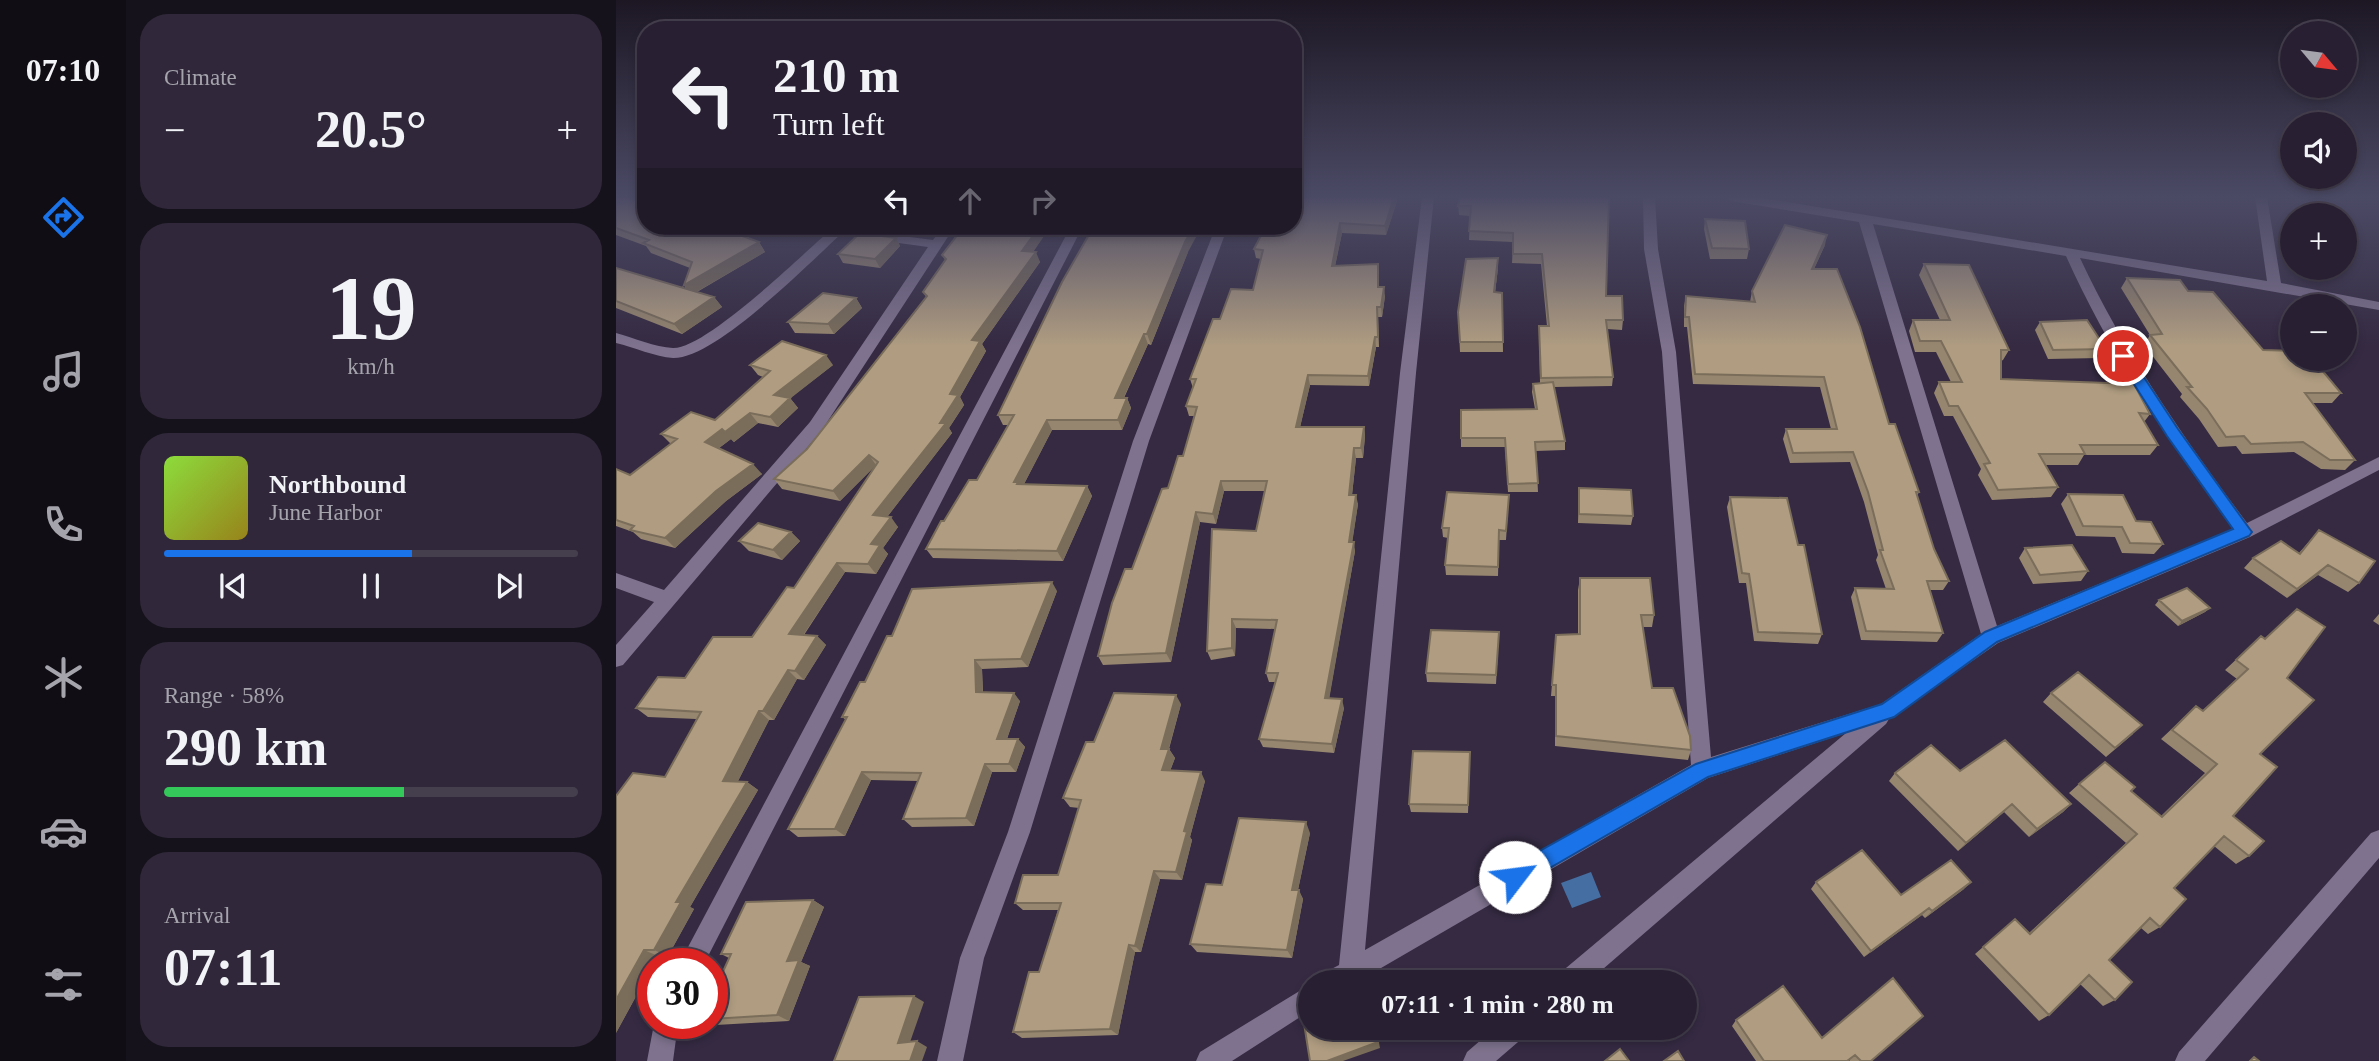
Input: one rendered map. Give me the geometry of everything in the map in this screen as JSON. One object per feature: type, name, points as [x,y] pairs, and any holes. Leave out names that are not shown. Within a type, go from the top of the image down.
[{"type":"street","points":[[616,338],[674,353],[692,348],[736,321],[820,247]]},
{"type":"street","points":[[616,659],[816,426],[934,247]]},
{"type":"street","points":[[699,948],[1066,247]]},
{"type":"street","points":[[950,1061],[972,958],[1019,832],[1142,441],[1214,247]]},
{"type":"street","points":[[1351,970],[1422,247]]},
{"type":"street","points":[[1651,247],[1669,352],[1702,770]]},
{"type":"street","points":[[1873,247],[1991,637]]},
{"type":"street","points":[[2036,247],[2379,306]]},
{"type":"street","points":[[2269,247],[2275,286]]},
{"type":"street","points":[[2071,252],[2101,317],[2144,391],[2244,532]]},
{"type":"street","points":[[1583,970],[1887,711],[1991,637],[2244,532],[2379,463]]},
{"type":"street","points":[[616,580],[667,599]]},
{"type":"street","points":[[1351,970],[1702,770],[1887,711]]},
{"type":"street","points":[[2188,1061],[2379,841]]},
{"type":"street","points":[[1209,1061],[1298,1004]]},
{"type":"street","points":[[660,1061],[664,1039]]},
{"type":"street","points":[[1476,1061],[1501,1040]]},
{"type":"water","points":[[1591,872],[1601,897],[1572,908],[1561,883]]},
{"type":"building","points":[[652,247],[751,247],[684,285],[692,262]]},
{"type":"building","points":[[846,247],[887,247],[875,259],[838,254]]},
{"type":"building","points":[[949,247],[1025,247],[1022,251],[1036,252],[972,340],[980,341],[950,394],[958,395],[940,423],[946,423],[873,515],[891,517],[871,544],[880,545],[868,564],[837,563],[789,634],[817,636],[795,671],[788,670],[763,711],[759,711],[723,781],[747,782],[676,902],[681,902],[655,948],[637,948],[637,962],[616,1000],[616,796],[633,773],[665,777],[701,712],[636,708],[658,677],[685,678],[713,637],[752,637],[787,587],[794,588],[878,462],[869,455],[833,491],[774,479],[807,449],[927,296],[923,292],[946,259],[942,255]]},
{"type":"building","points":[[1082,247],[1183,247],[1147,334],[1144,334],[1115,398],[1127,398],[1118,420],[1047,420],[1014,482],[1087,486],[1057,551],[926,549],[969,480],[977,480],[1014,415],[998,415],[1062,282]]},
{"type":"building","points":[[1255,247],[1336,247],[1332,266],[1378,264],[1378,287],[1384,287],[1381,307],[1377,307],[1378,337],[1375,337],[1368,376],[1308,375],[1296,427],[1364,427],[1361,448],[1354,448],[1349,495],[1356,495],[1349,542],[1354,542],[1325,698],[1342,699],[1332,744],[1259,739],[1278,673],[1266,673],[1277,620],[1232,619],[1232,648],[1207,651],[1212,529],[1256,531],[1267,481],[1221,481],[1213,514],[1196,512],[1166,653],[1098,656],[1112,603],[1125,569],[1132,569],[1162,489],[1168,488],[1178,456],[1183,456],[1197,407],[1186,406],[1196,379],[1190,379],[1213,319],[1220,319],[1231,289],[1253,290],[1263,250],[1254,249]]},
{"type":"building","points":[[1513,247],[1607,247],[1606,296],[1622,296],[1623,320],[1606,320],[1613,377],[1541,378],[1539,326],[1549,326],[1542,254],[1513,254]]},
{"type":"building","points":[[1749,247],[1749,249],[1712,248]]},
{"type":"building","points":[[1774,247],[1822,247],[1812,269],[1837,269],[1860,327],[1889,424],[1895,424],[1919,492],[1916,492],[1934,549],[1949,581],[1927,581],[1943,633],[1866,631],[1855,588],[1894,589],[1880,550],[1883,550],[1868,492],[1853,452],[1793,453],[1786,429],[1837,429],[1824,377],[1695,374],[1689,317],[1685,317],[1686,296],[1755,302],[1752,291]]},
{"type":"building","points":[[1498,258],[1494,292],[1502,293],[1503,342],[1460,342],[1458,312],[1466,259]]},
{"type":"building","points":[[1924,264],[1969,265],[2009,350],[2001,350],[2001,379],[2134,384],[2150,414],[2139,413],[2158,445],[2080,445],[2085,454],[2039,454],[2058,487],[1998,490],[1984,464],[1990,463],[1958,406],[1949,406],[1939,382],[1962,382],[1941,341],[1920,341],[1913,320],[1950,320]]},
{"type":"building","points":[[616,268],[714,297],[674,324],[616,301]]},
{"type":"building","points":[[2127,278],[2180,280],[2188,291],[2213,292],[2263,350],[2280,351],[2280,371],[2323,371],[2341,393],[2305,393],[2355,460],[2330,460],[2303,442],[2251,444],[2244,436],[2226,437],[2207,409],[2187,387],[2192,387],[2150,335],[2162,334]]},
{"type":"building","points":[[823,293],[856,298],[828,324],[788,322]]},
{"type":"building","points":[[2087,320],[2106,349],[2053,350],[2040,322]]},
{"type":"building","points":[[782,341],[826,355],[774,395],[790,398],[770,417],[750,413],[725,432],[722,429],[705,442],[753,464],[716,491],[665,538],[630,530],[634,526],[616,520],[616,469],[630,475],[677,439],[661,434],[691,412],[715,420],[770,371],[750,365]]},
{"type":"building","points":[[1553,382],[1565,441],[1535,442],[1538,483],[1508,484],[1505,438],[1461,438],[1461,410],[1537,409],[1533,384]]},
{"type":"building","points":[[1579,488],[1631,490],[1633,516],[1579,514]]},
{"type":"building","points":[[1447,492],[1509,495],[1506,531],[1499,530],[1498,567],[1445,565],[1449,528],[1442,528]]},
{"type":"building","points":[[2068,494],[2123,495],[2136,521],[2151,522],[2163,544],[2130,543],[2122,527],[2083,526]]},
{"type":"building","points":[[1730,497],[1787,498],[1798,545],[1804,545],[1822,634],[1758,632],[1749,574],[1742,573]]},
{"type":"building","points":[[758,523],[791,532],[773,550],[739,541]]},
{"type":"building","points":[[2319,530],[2375,561],[2359,583],[2328,565],[2297,589],[2253,558],[2281,541],[2300,554]]},
{"type":"building","points":[[2072,545],[2088,571],[2040,575],[2025,548]]},
{"type":"building","points":[[1580,578],[1650,578],[1654,615],[1641,615],[1652,688],[1673,688],[1690,736],[1691,750],[1556,736],[1556,685],[1552,685],[1556,635],[1580,634]]},
{"type":"building","points":[[1052,582],[1021,659],[975,660],[976,692],[1014,693],[997,739],[1018,739],[1009,764],[985,764],[966,818],[903,819],[921,773],[862,772],[835,829],[788,829],[847,717],[842,717],[860,682],[865,682],[887,636],[892,636],[912,589]]},
{"type":"building","points":[[2187,588],[2210,608],[2182,621],[2159,600]]},
{"type":"building","points":[[2297,609],[2325,627],[2287,678],[2314,700],[2260,754],[2277,767],[2233,816],[2264,841],[2249,856],[2224,836],[2174,888],[2186,899],[2160,927],[2150,918],[2109,960],[2132,982],[2115,1000],[2089,975],[2049,1015],[1983,947],[2015,919],[2030,934],[2137,834],[2079,784],[2105,762],[2135,787],[2131,791],[2162,817],[2217,764],[2172,730],[2196,706],[2203,711],[2248,669],[2236,660],[2261,636],[2265,639]]},
{"type":"building","points":[[1431,630],[1499,632],[1496,675],[1426,673]]},
{"type":"building","points":[[2078,672],[2142,725],[2115,748],[2051,693]]},
{"type":"building","points":[[1114,693],[1176,695],[1161,749],[1169,749],[1162,770],[1201,772],[1184,831],[1187,832],[1176,872],[1154,871],[1135,946],[1129,945],[1110,1029],[1013,1032],[1029,972],[1039,972],[1061,903],[1015,903],[1023,875],[1058,875],[1081,800],[1063,798],[1086,742],[1094,742]]},
{"type":"building","points":[[2005,740],[2071,804],[2037,829],[2012,804],[1966,843],[1895,773],[1931,745],[1960,771]]},
{"type":"building","points":[[1413,751],[1470,752],[1468,805],[1409,804]]},
{"type":"building","points":[[1239,818],[1306,822],[1292,890],[1299,890],[1287,950],[1190,944],[1206,884],[1222,885]]},
{"type":"building","points":[[1862,850],[1901,895],[1951,860],[1971,882],[1932,911],[1929,908],[1871,951],[1816,882]]},
{"type":"building","points":[[813,900],[787,961],[799,960],[777,1015],[728,1018],[728,961],[731,954],[728,954],[728,948],[724,948],[746,902]]},
{"type":"building","points":[[1893,978],[1923,1016],[1871,1061],[1861,1061],[1855,1055],[1847,1061],[1764,1061],[1736,1020],[1783,986],[1822,1038]]},
{"type":"building","points":[[914,996],[898,1043],[917,1041],[910,1061],[834,1061],[859,997]]},
{"type":"building","points":[[1307,1040],[1378,1040],[1327,1061],[1310,1061]]},
{"type":"building","points":[[1620,1049],[1629,1061],[1605,1061]]},
{"type":"building","points":[[1678,1051],[1684,1061],[1664,1061]]},
{"type":"route","points":[[1515,877],[1702,770],[1887,711],[1991,637],[2244,532],[2172,433],[2123,356]]}]
